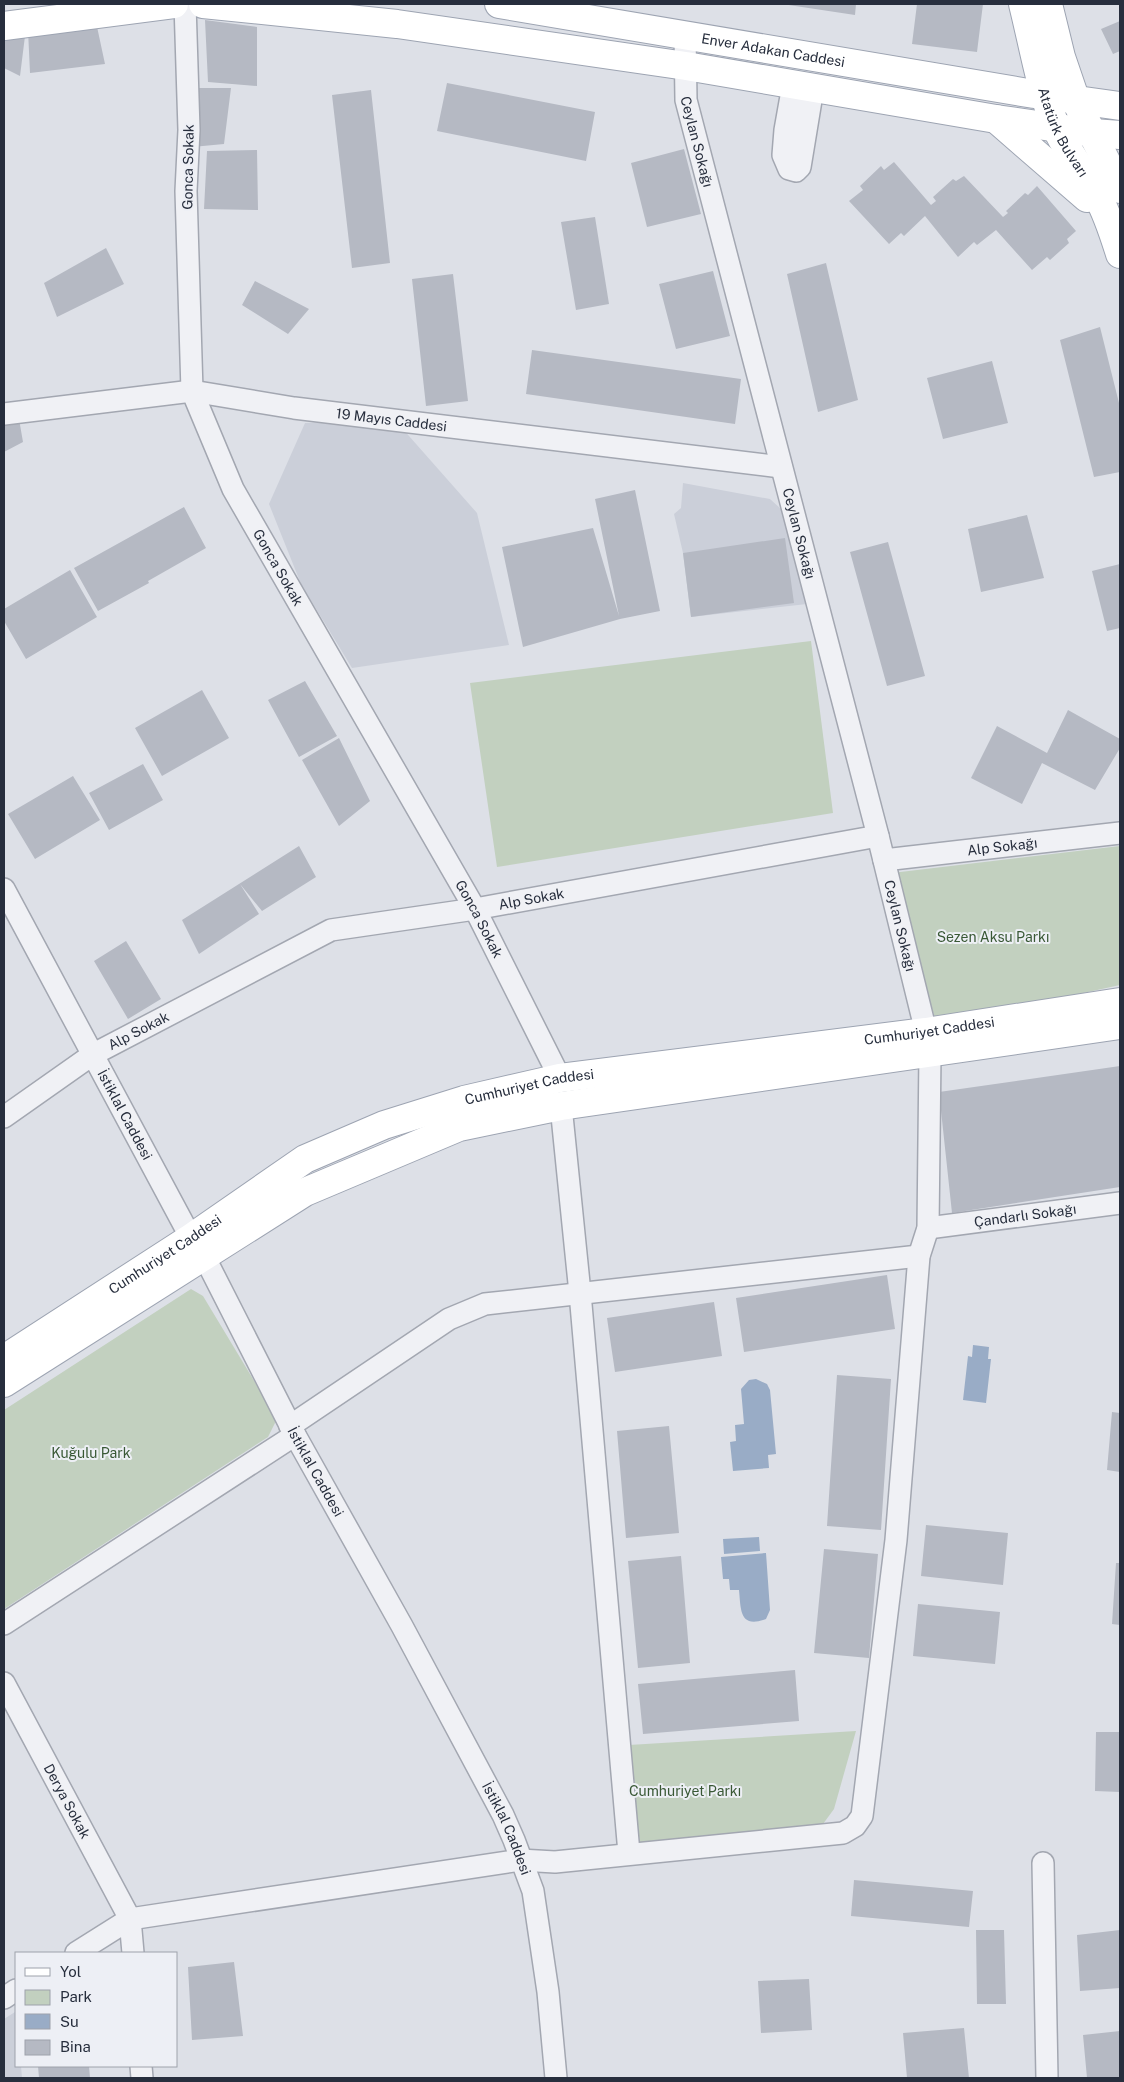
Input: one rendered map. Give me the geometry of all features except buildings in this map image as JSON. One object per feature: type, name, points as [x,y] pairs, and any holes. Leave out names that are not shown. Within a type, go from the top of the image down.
[{"type":"main road","points":[[4,26],[174,4]]},
{"type":"main road","points":[[203,4],[290,11],[397,24],[686,66],[996,118],[1093,133],[1120,135]]},
{"type":"main road","name":"Enver Adakan Caddesi","points":[[499,4],[1076,101]]},
{"type":"main road","name":"Atatürk Bulvarı","points":[[1023,4],[1046,96],[1056,126],[1074,161],[1106,212],[1120,254]]},
{"type":"main road","name":"Atatürk Bulvarı","points":[[1048,4],[1061,57],[1076,101],[1120,188]]},
{"type":"main road","points":[[1076,101],[1120,106]]},
{"type":"main road","points":[[996,118],[1106,212]]},
{"type":"main road","name":"Cumhuriyet Caddesi","points":[[4,1359],[198,1247],[305,1192],[353,1170],[459,1127],[561,1106],[928,1042],[1120,1002]]},
{"type":"main road","name":"Cumhuriyet Caddesi","points":[[4,1383],[198,1247],[305,1159],[384,1125],[464,1100],[560,1078],[1120,1025]]},
{"type":"main road","points":[[560,1078],[561,1106]]},
{"type":"street","name":"Gonca Sokak","points":[[186,4],[190,130],[186,191],[192,391],[233,489],[475,909],[560,1078]]},
{"type":"street","name":"Ceylan Sokağı","points":[[130,1919],[520,1860],[555,1862],[629,1853],[843,1833],[855,1826],[862,1816],[896,1540],[919,1256],[928,1228],[928,1042],[878,836],[686,100],[685,34]]},
{"type":"street","name":"19 Mayıs Caddesi","points":[[4,414],[192,391],[294,408],[781,467]]},
{"type":"street","name":"Alp Sokağı","points":[[884,860],[1120,833]]},
{"type":"street","name":"Alp Sokak","points":[[4,1117],[92,1055],[331,930],[475,909],[878,836]]},
{"type":"street","name":"İstiklal Caddesi","points":[[4,889],[92,1055],[198,1247],[293,1430],[402,1626],[499,1807],[514,1840],[533,1891],[548,1992],[556,2078]]},
{"type":"street","points":[[561,1106],[580,1293],[629,1853]]},
{"type":"street","name":"Çandarlı Sokağı","points":[[928,1228],[1120,1203]]},
{"type":"street","points":[[4,1624],[293,1430],[449,1319],[484,1304],[919,1256]]},
{"type":"street","name":"Derya Sokak","points":[[4,1683],[130,1919]]},
{"type":"street","points":[[1043,1863],[1047,2078]]},
{"type":"street","points":[[78,1952],[130,1919],[133,1952]]},
{"type":"street","points":[[4,1998],[15,1991]]},
{"type":"shaded area","points":[[394,419],[477,513],[509,645],[352,668],[301,584],[269,504],[305,423]]},
{"type":"shaded area","points":[[683,483],[770,499],[781,509],[794,537],[807,604],[691,617],[683,553],[674,514],[681,508]]},
{"type":"shaded area","points":[[15,2012],[15,2067],[21,2067],[22,2078],[4,2078],[4,2019]]},
{"type":"green space","points":[[811,641],[833,813],[497,867],[470,683]]},
{"type":"green space","name":"Sezen Aksu Parkı","points":[[1120,846],[1120,985],[937,1025],[892,873]]},
{"type":"green space","name":"Kuğulu Park","points":[[191,1289],[203,1296],[277,1419],[268,1437],[4,1609],[4,1410]]},
{"type":"green space","name":"Cumhuriyet Parkı","points":[[856,1731],[834,1809],[823,1824],[640,1845],[629,1745]]},
{"type":"water","points":[[973,1345],[989,1347],[988,1359],[991,1359],[986,1403],[963,1400],[968,1356],[972,1357]]},
{"type":"water","points":[[756,1379],[767,1384],[770,1390],[776,1454],[768,1455],[769,1468],[733,1471],[730,1442],[736,1441],[735,1425],[744,1424],[741,1389],[749,1380]]},
{"type":"water","points":[[759,1537],[760,1551],[724,1554],[723,1539]]},
{"type":"water","points":[[766,1553],[770,1610],[766,1619],[751,1621],[746,1619],[741,1610],[739,1590],[730,1590],[729,1579],[723,1579],[721,1557]]}]
